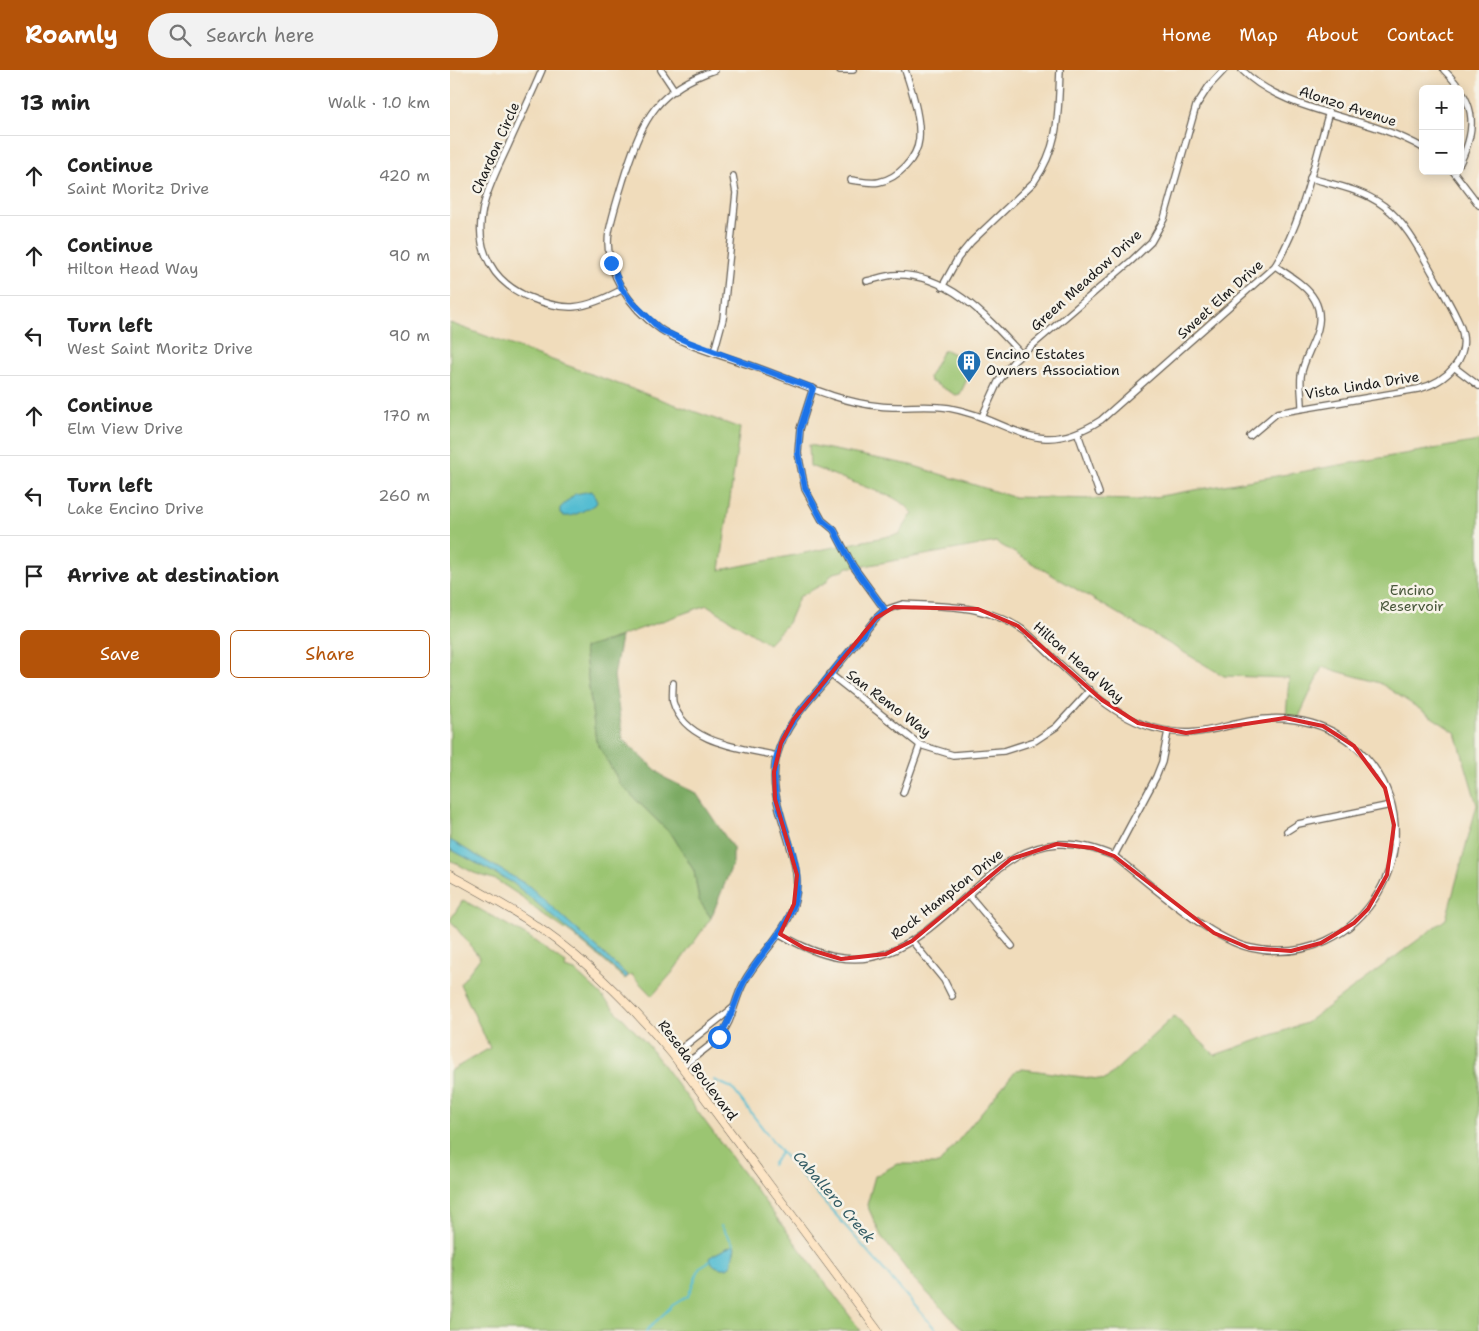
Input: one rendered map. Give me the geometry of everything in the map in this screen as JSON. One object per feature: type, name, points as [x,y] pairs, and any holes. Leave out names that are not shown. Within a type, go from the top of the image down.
[{"type":"main road","name":"Reseda Boulevard","points":[[450,875],[526,919],[586,963],[640,1016],[673,1055],[878,1331]]},
{"type":"street","name":"Chardon Circle","points":[[542,70],[486,195],[480,232],[485,256],[497,274],[513,290],[549,306],[562,308],[600,301],[622,289]]},
{"type":"street","points":[[661,70],[676,91]]},
{"type":"street","points":[[715,70],[703,74],[676,91],[656,107],[644,121],[622,182],[609,233],[611,263],[622,289],[646,318],[661,330],[714,352],[813,388],[861,403],[898,407],[943,407],[982,417],[1007,430],[1036,438],[1057,438],[1078,434],[1099,493]]},
{"type":"street","points":[[840,70],[853,70]]},
{"type":"street","points":[[851,180],[878,183],[893,177],[901,171],[915,153],[920,129],[905,70]]},
{"type":"street","points":[[942,287],[958,258],[971,242],[1034,182],[1041,172],[1057,133],[1060,70]]},
{"type":"street","name":"Green Meadow Drive","points":[[982,417],[998,382],[1022,354],[1151,242],[1164,219],[1196,106],[1209,86],[1224,70]]},
{"type":"street","name":"Alonzo Avenue","points":[[1242,70],[1273,94],[1380,127],[1419,146]]},
{"type":"street","points":[[1444,70],[1472,101],[1476,118],[1474,139],[1468,154],[1464,158]]},
{"type":"street","name":"Sweet Elm Drive","points":[[1078,434],[1102,420],[1276,266],[1288,245],[1329,112]]},
{"type":"street","points":[[1456,175],[1479,205]]},
{"type":"street","points":[[714,352],[723,319],[736,202],[733,176]]},
{"type":"street","points":[[1310,178],[1372,197],[1386,207],[1409,234],[1461,327],[1461,352],[1454,367],[1479,386]]},
{"type":"street","points":[[1276,266],[1310,293],[1317,302],[1320,313],[1316,333],[1301,378],[1302,407]]},
{"type":"street","points":[[867,281],[895,275],[914,277],[942,287],[978,309],[1022,354]]},
{"type":"street","name":"Vista Linda Drive","points":[[1250,436],[1277,413],[1302,407],[1426,387],[1444,379],[1454,367]]},
{"type":"street","points":[[681,1067],[719,1037],[730,1022],[733,1008],[744,982],[780,934],[794,904],[797,875],[775,799],[774,772],[777,756],[787,730],[830,674],[885,610],[853,566],[839,540],[809,498],[802,478],[798,453],[800,429],[813,388]]},
{"type":"street","name":"Hilton Head Way","points":[[885,610],[903,604],[961,607],[994,614],[1026,632],[1090,690],[1126,717],[1168,731],[1204,733],[1267,718],[1298,720],[1323,726],[1340,736],[1365,756],[1385,788],[1391,805]]},
{"type":"street","name":"San Remo Way","points":[[830,674],[920,744],[953,755],[987,753],[1020,747],[1036,741],[1056,727],[1090,690]]},
{"type":"street","points":[[673,683],[673,702],[691,728],[706,738],[777,756]]},
{"type":"street","points":[[1114,856],[1156,777],[1162,762],[1168,731]]},
{"type":"street","points":[[903,793],[920,744]]},
{"type":"street","points":[[1287,831],[1298,824],[1391,805]]},
{"type":"street","name":"Rock Hampton Drive","points":[[780,934],[804,948],[841,959],[874,958],[894,951],[912,941],[1011,859],[1039,847],[1072,844],[1093,848],[1114,856],[1225,939],[1262,950],[1291,951],[1322,943],[1338,935],[1354,923],[1374,901],[1382,888],[1393,857],[1394,825],[1391,805]]},
{"type":"street","points":[[968,895],[1012,946]]},
{"type":"street","points":[[912,941],[944,980],[952,996]]},
{"type":"street","points":[[673,1055],[733,1008]]},
{"type":"highlighted area","points":[[894,607],[978,609],[1018,626],[1102,700],[1138,723],[1186,733],[1285,718],[1323,726],[1354,746],[1385,788],[1394,825],[1387,875],[1368,909],[1354,923],[1321,943],[1291,951],[1249,948],[1214,933],[1114,856],[1093,848],[1057,844],[1011,859],[912,941],[886,954],[841,959],[804,948],[780,934],[794,904],[797,875],[775,799],[774,772],[781,743],[794,719],[876,618]]},
{"type":"green space","name":"Encino Reservoir","points":[[450,323],[740,428],[720,570],[899,534],[913,513],[904,504],[892,497],[810,466],[809,445],[911,465],[1013,497],[1137,500],[1479,441],[1479,1331],[964,1331],[913,1278],[881,1236],[867,1205],[875,1176],[897,1164],[939,1164],[1016,1070],[1023,1069],[1105,1080],[1174,1016],[1215,1055],[1306,1023],[1446,919],[1477,805],[1456,733],[1380,683],[1322,667],[1298,719],[1286,717],[1289,678],[1224,676],[996,542],[859,567],[848,567],[843,571],[833,573],[825,583],[799,597],[788,623],[768,644],[707,605],[584,649],[596,741],[621,785],[673,836],[694,871],[699,900],[711,918],[672,973],[652,996],[631,974],[625,979],[573,935],[534,908],[522,897],[496,880],[474,873],[450,860]]},
{"type":"green space","points":[[946,350],[972,363],[973,367],[960,394],[956,395],[930,381],[929,377],[942,352]]},
{"type":"green space","points":[[621,637],[614,676],[623,740],[665,778],[696,793],[733,848],[733,863],[711,918],[699,900],[694,871],[673,836],[621,785],[596,741],[584,648]]},
{"type":"green space","points":[[463,900],[529,937],[566,964],[565,968],[575,971],[600,994],[648,1045],[861,1331],[450,1331],[450,1071],[490,1048],[460,984],[480,958],[450,920]]},
{"type":"water","points":[[592,491],[597,502],[595,505],[572,515],[564,516],[560,514],[560,508],[575,494]]},
{"type":"water","points":[[450,840],[529,886],[628,976],[626,978],[513,883],[450,849]]},
{"type":"water","points":[[733,1245],[735,1247],[731,1265],[727,1268],[722,1268],[712,1263],[710,1258],[713,1255]]},
{"type":"waterway","name":"Caballero Creek","points":[[714,1080],[732,1088],[781,1152],[937,1331]]},
{"type":"waterway","points":[[772,1165],[781,1152]]},
{"type":"waterway","points":[[721,1226],[734,1245]]},
{"type":"waterway","points":[[646,1331],[673,1305],[688,1296],[700,1267],[710,1261]]},
{"type":"place","name":"Encino Estates Owners Association","points":[[969,383]]},
{"type":"route","points":[[611,263],[622,289],[646,318],[661,330],[813,388],[800,429],[798,453],[805,488],[822,520],[834,530],[853,566],[885,610],[876,618],[794,719],[781,742],[774,772],[774,787],[775,799],[797,875],[794,904],[780,934],[744,982],[733,1008],[730,1022],[719,1037]]}]
